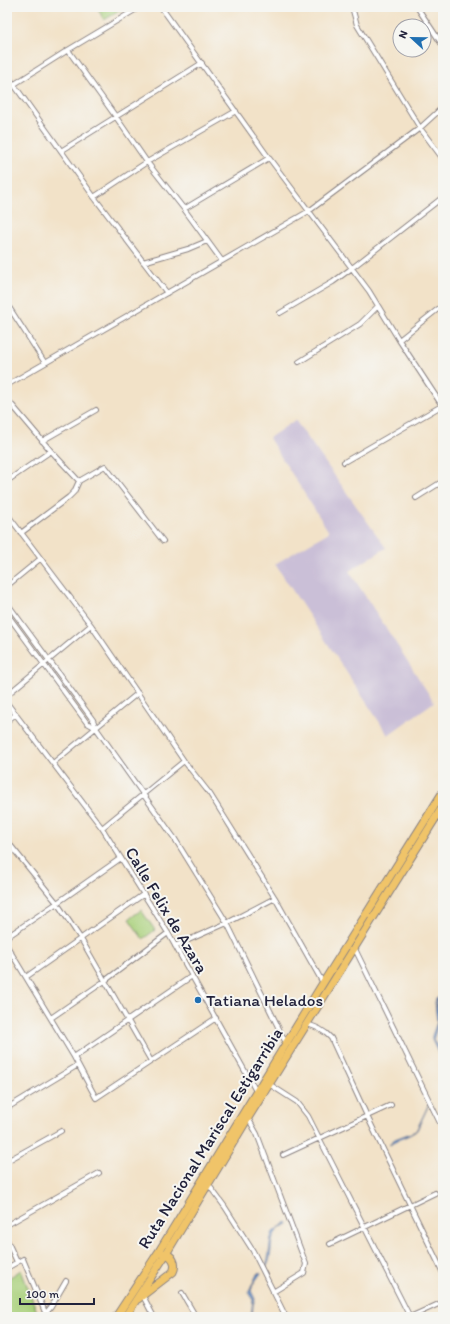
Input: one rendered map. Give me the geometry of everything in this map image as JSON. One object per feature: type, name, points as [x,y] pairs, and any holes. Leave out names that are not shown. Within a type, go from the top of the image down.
[{"type":"highway","name":"Ruta Nacional Mariscal Estigarribia","points":[[116,1317],[158,1253],[322,983],[443,792]]},
{"type":"highway","name":"Ruta Nacional Mariscal Estigarribia","points":[[125,1317],[166,1254],[269,1084],[443,806]]},
{"type":"highway","points":[[134,1303],[172,1272],[175,1267],[174,1262],[166,1254],[158,1253]]},
{"type":"street","points":[[13,85],[140,7]]},
{"type":"street","points":[[160,7],[369,291],[399,340],[443,406],[344,462]]},
{"type":"street","points":[[352,7],[357,25],[420,128],[443,159]]},
{"type":"street","points":[[417,7],[443,46]]},
{"type":"street","points":[[68,50],[147,162],[222,261]]},
{"type":"street","points":[[61,151],[202,63]]},
{"type":"street","points":[[7,75],[94,197],[167,293]]},
{"type":"street","points":[[7,385],[309,211],[420,128],[443,107]]},
{"type":"street","points":[[94,197],[147,162],[236,111]]},
{"type":"street","points":[[184,209],[270,158]]},
{"type":"street","points":[[280,313],[333,282],[443,197]]},
{"type":"street","points":[[143,262],[188,249],[207,241]]},
{"type":"street","points":[[7,304],[45,363]]},
{"type":"street","points":[[399,340],[443,304]]},
{"type":"street","points":[[299,362],[360,324],[378,306]]},
{"type":"street","points":[[7,399],[42,441],[79,481]]},
{"type":"street","points":[[42,441],[96,410]]},
{"type":"street","points":[[7,481],[51,451]]},
{"type":"street","points":[[21,533],[69,497],[74,492],[79,481],[105,466],[163,541]]},
{"type":"street","points":[[416,498],[443,481]]},
{"type":"street","points":[[7,514],[91,625],[184,761],[210,794],[275,898],[322,983]]},
{"type":"street","points":[[7,586],[40,559]]},
{"type":"street","points":[[7,603],[93,720],[96,728],[175,839],[227,923],[286,1043]]},
{"type":"street","points":[[7,614],[87,723],[96,728]]},
{"type":"street","points":[[7,695],[91,625]]},
{"type":"street","points":[[53,763],[138,693]]},
{"type":"street","name":"Calle Felix de Azara","points":[[7,703],[102,828],[168,933],[256,1091]]},
{"type":"street","points":[[7,721],[16,714]]},
{"type":"street","points":[[102,828],[184,761]]},
{"type":"street","points":[[8,843],[57,904],[81,939],[106,980],[151,1061]]},
{"type":"street","points":[[7,937],[57,904],[121,858]]},
{"type":"street","points":[[26,977],[144,894]]},
{"type":"street","points":[[175,946],[227,923],[275,898]]},
{"type":"street","points":[[51,1018],[106,980],[168,933]]},
{"type":"street","points":[[7,946],[74,1057],[96,1098],[216,1018]]},
{"type":"street","points":[[354,948],[443,1129]]},
{"type":"street","points":[[74,1057],[192,976]]},
{"type":"street","points":[[307,1024],[327,1033],[331,1038],[443,1273]]},
{"type":"street","points":[[7,1108],[78,1065]]},
{"type":"street","points":[[269,1084],[297,1102],[308,1116],[410,1317],[443,1302]]},
{"type":"street","points":[[283,1155],[391,1105]]},
{"type":"street","points":[[248,1118],[257,1134],[306,1264],[304,1273],[273,1292]]},
{"type":"street","points":[[7,1161],[61,1131]]},
{"type":"street","points":[[7,1225],[100,1173]]},
{"type":"street","points":[[208,1183],[253,1252],[286,1317]]},
{"type":"street","points":[[330,1244],[434,1193]]},
{"type":"street","points":[[7,1240],[17,1262]]},
{"type":"street","points":[[7,1268],[23,1259],[46,1315]]},
{"type":"street","points":[[46,1315],[66,1282]]},
{"type":"street","points":[[182,1293],[196,1317]]},
{"type":"street","points":[[143,1296],[154,1317]]},
{"type":"shaded area","points":[[295,420],[386,548],[349,571],[434,702],[388,735],[275,564],[329,532],[269,438]]},
{"type":"green space","points":[[97,7],[126,7],[104,20]]},
{"type":"green space","points":[[141,910],[155,930],[143,939],[129,919]]},
{"type":"green space","points":[[21,1270],[39,1317],[7,1317],[7,1279]]},
{"type":"water","points":[[441,996],[443,997],[437,1000],[436,1003],[440,1017],[433,1040],[443,1055],[443,1059],[439,1055],[432,1040],[437,1022],[435,1002],[436,999]]},
{"type":"water","points":[[415,1131],[390,1145],[389,1144],[395,1139]]},
{"type":"water","points":[[287,1222],[288,1224],[280,1228],[273,1238],[270,1256],[265,1269],[273,1232]]},
{"type":"water","points":[[260,1272],[261,1273],[253,1284],[251,1291],[255,1299],[251,1317],[253,1299],[249,1292],[256,1276]]},
{"type":"place","name":"Tatiana Helados","points":[[198,1000]]}]
